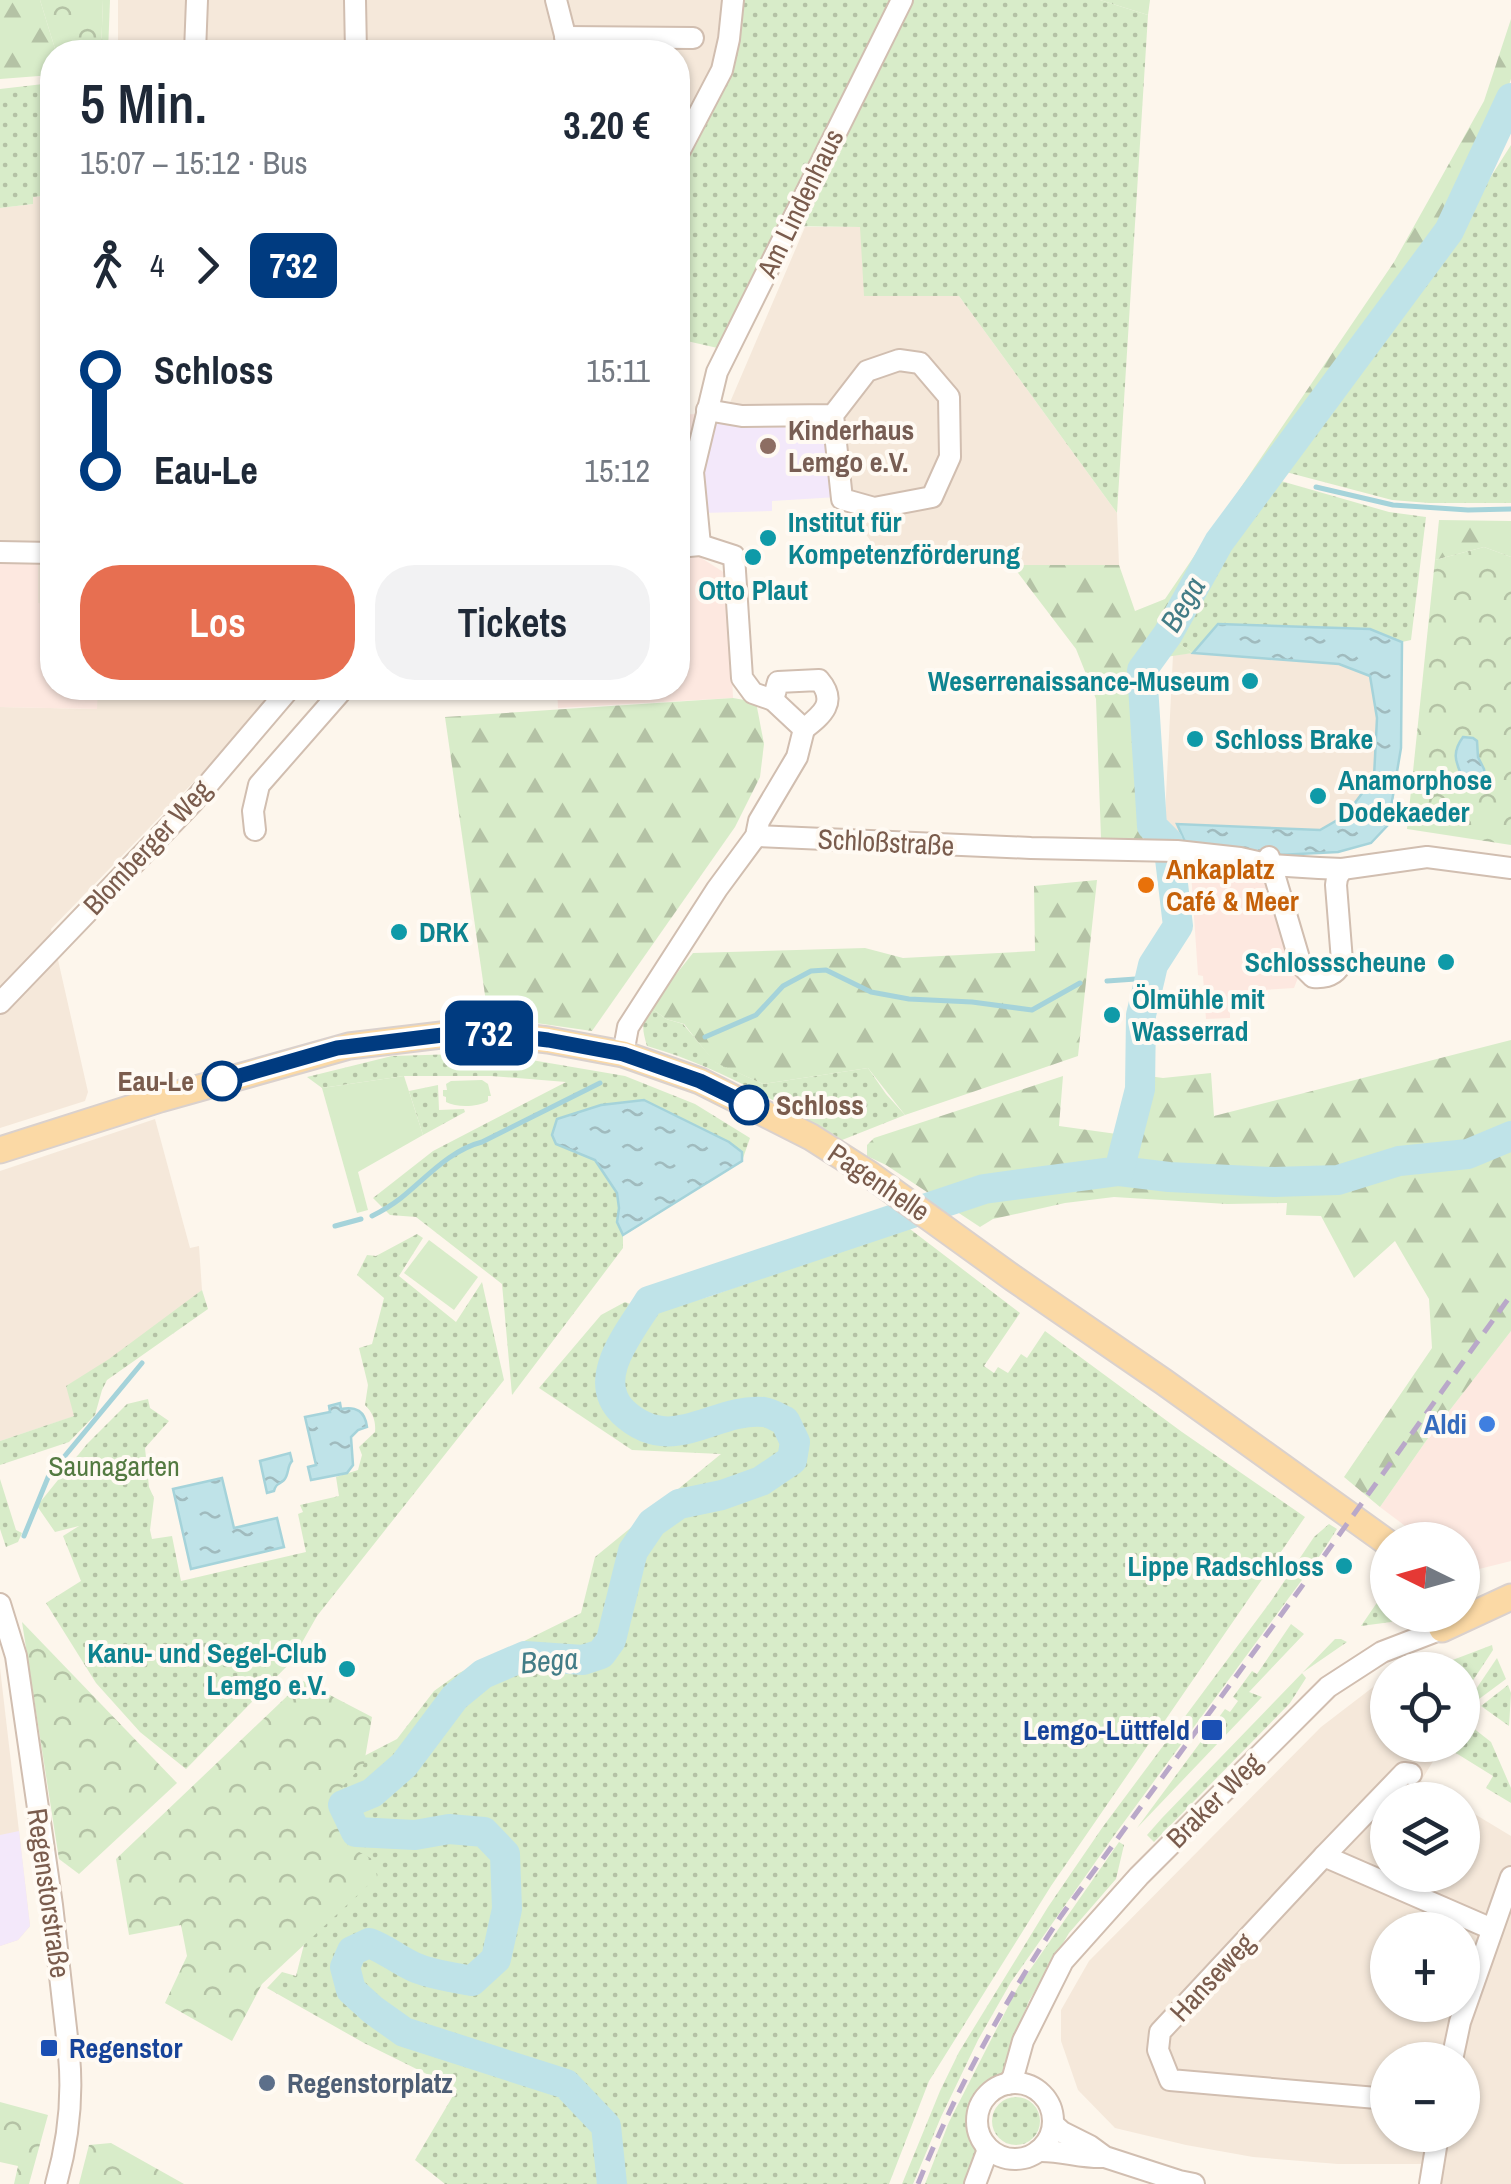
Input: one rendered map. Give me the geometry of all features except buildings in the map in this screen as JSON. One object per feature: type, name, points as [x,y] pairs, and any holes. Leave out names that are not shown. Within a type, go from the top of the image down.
[{"type":"main road","name":"Pagenhelle","points":[[0,1150],[337,1048],[475,1031],[623,1054],[700,1081],[811,1136],[1370,1530]]},
{"type":"main road","points":[[1480,1615],[1494,1613],[1511,1601]]},
{"type":"street","points":[[196,40],[198,0]]},
{"type":"street","points":[[355,0],[356,40]]},
{"type":"street","points":[[556,0],[565,40]]},
{"type":"street","points":[[690,131],[722,70],[733,0]]},
{"type":"street","name":"Am Lindenhaus","points":[[700,546],[694,472],[717,372],[902,0]]},
{"type":"street","points":[[657,40],[693,38]]},
{"type":"street","points":[[899,360],[920,363],[949,398],[950,457],[932,497],[874,508],[842,499],[834,415],[867,371],[899,360]]},
{"type":"street","points":[[707,410],[742,416],[834,415]]},
{"type":"street","points":[[690,547],[734,556],[742,678],[753,693],[773,700],[804,729]]},
{"type":"street","points":[[0,552],[40,553]]},
{"type":"street","points":[[623,1054],[628,1027],[717,888],[756,836],[759,821],[797,757],[804,729],[823,714],[828,699],[819,680],[778,682],[773,700]]},
{"type":"street","name":"Blomberger Weg","points":[[0,1003],[193,802],[280,700]]},
{"type":"street","points":[[255,830],[252,811],[260,785],[334,700]]},
{"type":"street","name":"Schloßstraße","points":[[756,836],[1177,851],[1342,869],[1426,857],[1511,868]]},
{"type":"street","points":[[1270,861],[1300,965],[1307,974],[1320,978],[1335,972],[1342,961],[1336,886],[1342,869]]},
{"type":"street","name":"Regenstorstraße","points":[[0,1604],[16,1656],[69,2054],[66,2138],[56,2184]]},
{"type":"street","name":"Braker Weg","points":[[1019,2085],[1028,2068],[1031,2022],[1063,1961],[1138,1876],[1328,1687],[1382,1652],[1425,1632]]},
{"type":"street","name":"Hanseweg","points":[[1370,2097],[1170,2080],[1158,2050],[1160,2032],[1404,1773],[1411,1774]]},
{"type":"street","points":[[1324,1856],[1492,1929]]},
{"type":"street","points":[[1456,2042],[1511,1878]]},
{"type":"street","points":[[995,2152],[980,2136],[982,2104],[988,2095],[1019,2085],[1040,2092],[1047,2101],[1053,2124],[1062,2132],[1105,2157],[1194,2184]]},
{"type":"street","points":[[975,2184],[987,2152],[1022,2159],[1046,2144],[1053,2124]]},
{"type":"street","points":[[1038,2151],[1105,2157]]},
{"type":"street","points":[[990,2184],[995,2152]]},
{"type":"street","points":[[1430,2184],[1435,2152]]},
{"type":"shaded area","points":[[118,0],[723,0],[713,69],[690,110],[690,40],[118,40]]},
{"type":"shaded area","points":[[40,196],[40,604],[0,560],[0,208],[33,204],[33,197]]},
{"type":"shaded area","points":[[805,227],[860,227],[959,296],[1117,513],[1119,565],[888,566],[847,507],[728,407]]},
{"type":"shaded area","points":[[690,414],[696,414],[690,446]]},
{"type":"shaded area","name":"Kinderhaus Lemgo e.V.","points":[[709,420],[829,422],[838,497],[772,501],[772,511],[703,513],[700,470]]},
{"type":"shaded area","points":[[690,529],[692,552],[728,575],[733,698],[558,708],[558,700],[690,700]]},
{"type":"shaded area","points":[[38,559],[40,700],[97,700],[97,709],[0,707],[0,560]]},
{"type":"shaded area","name":"Schloss Brake","points":[[1218,624],[1402,642],[1401,748],[1388,825],[1371,843],[1338,852],[1175,842],[1165,816],[1173,655],[1193,653]]},
{"type":"shaded area","points":[[97,700],[266,700],[217,758],[51,929],[88,1092],[85,1101],[0,1128],[0,707],[96,709]]},
{"type":"shaded area","points":[[1190,858],[1266,868],[1299,975],[1294,988],[1230,992],[1230,1018],[1206,1019],[1203,976],[1198,975]]},
{"type":"shaded area","points":[[155,1119],[190,1248],[199,1246],[202,1290],[140,1341],[67,1386],[75,1416],[0,1441],[0,1171]]},
{"type":"shaded area","points":[[1511,1331],[1511,1561],[1480,1569],[1480,1522],[1400,1522],[1380,1507]]},
{"type":"shaded area","points":[[0,1668],[30,1926],[18,1940],[0,1946]]},
{"type":"shaded area","points":[[1370,1689],[1370,1762],[1433,1762],[1423,1782],[1370,1782],[1370,1892],[1480,1892],[1480,1817],[1511,1836],[1511,1868],[1480,1955],[1480,1912],[1370,1912],[1370,2022],[1457,2022],[1451,2042],[1370,2042],[1370,2152],[1426,2152],[1424,2164],[1338,2164],[1253,2157],[1115,2128],[1078,2090],[1061,2041],[1061,2010],[1089,1961],[1321,1727]]},
{"type":"shaded area","points":[[19,1831],[30,1926],[18,1940],[0,1946],[0,1835]]},
{"type":"shaded area","points":[[1511,1900],[1511,2184],[1435,2184],[1440,2152],[1480,2152],[1480,2042],[1463,2042],[1468,2022],[1480,2022],[1480,1987]]},
{"type":"green space","points":[[0,0],[40,0],[52,40],[40,40],[40,76],[0,79]]},
{"type":"green space","points":[[40,0],[103,0],[101,40],[52,40]]},
{"type":"green space","points":[[103,0],[110,0],[108,40],[101,40]]},
{"type":"green space","points":[[738,0],[1100,0],[1148,15],[1117,513],[959,296],[864,296],[860,227],[782,226],[722,349],[690,342],[690,142],[729,70]]},
{"type":"green space","points":[[1100,0],[1150,0],[1148,15]]},
{"type":"green space","points":[[1511,19],[1511,79],[1446,229],[1216,541],[1164,633],[1193,653],[1131,662],[1143,842],[1101,838],[1096,699],[1076,649],[1012,565],[1119,565],[1135,611],[1165,599],[1394,262],[1484,101]]},
{"type":"green space","points":[[40,84],[40,196],[33,197],[33,204],[0,208],[0,89]]},
{"type":"green space","points":[[1511,145],[1511,503],[1392,500],[1282,471],[1455,233]]},
{"type":"green space","points":[[1274,479],[1389,512],[1426,517],[1411,640],[1402,642],[1370,629],[1218,624],[1193,653],[1171,638],[1222,548]]},
{"type":"green space","points":[[1439,520],[1511,521],[1511,557],[1484,547],[1435,560]]},
{"type":"green space","points":[[1484,547],[1511,557],[1511,845],[1407,829],[1435,560]]},
{"type":"green space","points":[[733,698],[756,702],[764,744],[760,777],[735,827],[592,1031],[488,1016],[445,717]]},
{"type":"green space","points":[[1097,880],[1078,1056],[905,1115],[868,1068],[763,1084],[714,1062],[684,1024],[666,1019],[650,1007],[693,953],[865,948],[903,958],[1035,951],[1034,886]]},
{"type":"green space","points":[[650,1007],[666,1019],[683,1024],[715,1062],[763,1084],[868,1068],[905,1115],[842,1140],[723,1075],[647,1046],[643,1026]]},
{"type":"green space","points":[[1511,1040],[1511,1331],[1380,1507],[1344,1477],[1432,1348],[1429,1299],[1395,1241],[1354,1278],[1321,1216],[1286,1215],[1287,1203],[1227,1204],[1114,1197],[993,1219],[980,1227],[867,1156],[867,1145],[874,1138],[1063,1076],[1059,1126],[1124,1135],[1133,1098],[1133,1074],[1163,1078],[1211,1073],[1214,1116]]},
{"type":"green space","points":[[491,1053],[625,1076],[695,1104],[750,1138],[742,1161],[742,1152],[556,1144],[595,1160],[617,1193],[617,1222],[623,1248],[512,1395],[502,1284],[416,1217],[390,1215],[373,1198],[433,1151],[566,1082],[491,1076],[404,1076],[322,1088],[307,1077],[392,1056]]},
{"type":"green space","points":[[404,1076],[423,1135],[358,1172],[368,1210],[357,1213],[322,1088]]},
{"type":"green space","points":[[482,1080],[488,1084],[488,1101],[467,1106],[446,1102],[446,1084]]},
{"type":"green space","points":[[438,1085],[439,1110],[465,1112],[423,1135],[409,1091]]},
{"type":"green space","points":[[906,1226],[1020,1313],[984,1366],[994,1373],[998,1367],[1008,1373],[1021,1354],[1027,1358],[1045,1331],[1305,1517],[1051,1886],[929,2081],[889,2184],[445,2184],[415,2160],[457,2089],[364,2043],[267,1988],[282,1972],[296,1976],[316,1897],[333,1772],[397,1739],[434,1691],[459,1673],[581,1613],[595,1557],[721,1454],[632,1450],[539,1388],[601,1315],[625,1302],[653,1313]]},
{"type":"green space","name":"Saunagarten","points":[[417,1234],[423,1238],[399,1276],[456,1322],[482,1282],[504,1380],[317,1616],[291,1662],[186,1769],[140,1732],[96,1683],[46,1603],[81,1581],[63,1536],[79,1526],[55,1532],[37,1506],[87,1444],[127,1404],[148,1399],[150,1408],[169,1421],[145,1448],[154,1498],[150,1530],[152,1539],[172,1536],[181,1581],[306,1552],[298,1514],[303,1512],[300,1505],[339,1496],[336,1477],[358,1470],[362,1455],[359,1447],[375,1432],[373,1417],[365,1405],[368,1385],[359,1348],[372,1344],[384,1298],[357,1275],[367,1255],[376,1256]]},
{"type":"green space","points":[[429,1240],[478,1277],[454,1310],[404,1273]]},
{"type":"green space","points":[[202,1290],[208,1309],[107,1380],[95,1415],[69,1442],[0,1465],[0,1441],[74,1416],[66,1386]]},
{"type":"green space","points":[[0,1479],[16,1530],[22,1533],[18,1542],[6,1547],[0,1529]]},
{"type":"green space","points":[[1329,1524],[1337,1529],[1321,1554],[1011,1982],[978,2040],[913,2184],[902,2184],[959,2052],[1048,1907],[1314,1537]]},
{"type":"green space","points":[[22,1622],[177,1783],[79,1874],[59,1859]]},
{"type":"green space","points":[[1291,1624],[1304,1634],[1249,1692],[1262,1697],[1137,1828],[1225,1709],[1230,1712],[1238,1701],[1233,1697],[1252,1671],[1257,1674]]},
{"type":"green space","points":[[1335,1639],[1347,1642],[1302,1673]]},
{"type":"green space","points":[[1492,1645],[1493,1650],[1480,1670],[1480,1652],[1474,1652]]},
{"type":"green space","points":[[1497,1658],[1506,1679],[1480,1698],[1480,1683]]},
{"type":"green space","points":[[1302,1673],[1306,1678],[1290,1703],[1154,1842],[1147,1835]]},
{"type":"green space","points":[[303,1681],[372,1717],[364,1764],[343,1786],[335,1807],[348,1846],[374,1860],[377,1877],[262,1984],[232,2041],[165,2003],[187,1956],[181,1925],[129,1935],[116,1859]]},
{"type":"green space","points":[[1508,1685],[1511,1693],[1509,1726],[1481,1706]]},
{"type":"green space","points":[[1480,1733],[1491,1742],[1511,1788],[1511,1803],[1486,1788],[1493,1776],[1470,1762],[1480,1762]]},
{"type":"green space","points":[[1119,1842],[1124,1845],[1116,1879],[1069,1933],[1029,2001],[1003,2077],[977,2101],[972,2124],[978,2150],[967,2184],[925,2184],[949,2122],[1018,1987]]},
{"type":"green space","points":[[1016,2097],[1033,2104],[1040,2121],[1033,2138],[1016,2145],[999,2138],[992,2121],[999,2104]]},
{"type":"green space","points":[[0,2102],[48,2115],[29,2184],[14,2184],[18,2166],[0,2162]]},
{"type":"green space","points":[[111,2143],[184,2184],[79,2184],[89,2145]]},
{"type":"water","points":[[1218,624],[1370,629],[1402,642],[1401,748],[1388,825],[1371,843],[1338,852],[1278,855],[1186,844],[1177,824],[1320,830],[1346,815],[1374,777],[1377,718],[1370,676],[1339,664],[1193,653]]},
{"type":"water","points":[[1463,737],[1477,741],[1484,769],[1485,777],[1474,783],[1464,782],[1457,764],[1457,749]]},
{"type":"water","points":[[644,1100],[729,1142],[742,1152],[742,1161],[623,1235],[617,1222],[617,1193],[595,1160],[556,1144],[552,1135],[557,1119],[601,1105]]},
{"type":"water","points":[[340,1403],[341,1409],[359,1411],[366,1422],[367,1427],[351,1437],[353,1465],[347,1473],[311,1480],[308,1467],[316,1465],[305,1417],[330,1412],[329,1406]]},
{"type":"water","points":[[290,1453],[292,1461],[286,1478],[267,1493],[260,1461]]},
{"type":"water","points":[[222,1478],[234,1528],[277,1518],[284,1547],[191,1569],[173,1489]]},
{"type":"waterway","name":"Bega","points":[[612,2184],[606,2126],[566,2084],[404,2032],[351,1990],[345,1967],[352,1951],[369,1943],[421,1970],[472,1981],[496,1959],[507,1909],[505,1854],[484,1832],[356,1832],[343,1805],[372,1793],[404,1765],[455,1697],[483,1674],[525,1656],[583,1660],[601,1654],[611,1640],[633,1551],[652,1523],[679,1504],[761,1481],[792,1460],[795,1442],[785,1421],[767,1413],[746,1412],[676,1431],[659,1431],[641,1425],[623,1412],[610,1385],[612,1370],[616,1355],[649,1301],[984,1189],[1119,1171],[1140,1089],[1141,1015],[1153,965],[1178,926],[1168,842],[1152,826],[1142,670],[1168,634],[1219,542],[1449,231],[1511,98]]},
{"type":"waterway","points":[[1316,487],[1393,505],[1511,509]]},
{"type":"waterway","points":[[705,1037],[756,1015],[783,986],[811,971],[826,970],[871,992],[909,999],[1032,1010],[1080,983]]},
{"type":"waterway","points":[[1107,981],[1150,978]]},
{"type":"waterway","points":[[372,1216],[398,1201],[459,1151],[600,1083]]},
{"type":"waterway","name":"Bega","points":[[1119,1171],[1274,1182],[1338,1180],[1399,1161],[1468,1154],[1511,1136]]},
{"type":"waterway","points":[[335,1226],[361,1219]]},
{"type":"waterway","points":[[24,1536],[49,1475],[142,1363]]},
{"type":"railway","points":[[918,2184],[983,2046],[1061,1916],[1511,1295]]},
{"type":"bus line","name":"732","points":[[222,1081],[337,1048],[475,1031],[623,1054],[700,1081],[749,1105]]},
{"type":"place","name":"Kinderhaus Lemgo e.V.","points":[[768,446]]},
{"type":"place","name":"Institut für Kompetenzförderung","points":[[768,538]]},
{"type":"place","name":"Otto Plaut","points":[[753,557]]},
{"type":"place","name":"Weserrenaissance-Museum","points":[[1250,681]]},
{"type":"place","name":"Schloss Brake","points":[[1195,739]]},
{"type":"place","name":"Anamorphose Dodekaeder","points":[[1318,796]]},
{"type":"place","name":"Ankaplatz Café & Meer","points":[[1146,885]]},
{"type":"place","name":"DRK","points":[[399,932]]},
{"type":"place","name":"Schlossscheune","points":[[1446,962]]},
{"type":"place","name":"Ölmühle mit Wasserrad","points":[[1112,1015]]},
{"type":"place","name":"Eau-Le","points":[[222,1081]]},
{"type":"place","name":"Schloss","points":[[749,1105]]},
{"type":"place","name":"Aldi","points":[[1487,1424]]},
{"type":"place","name":"Lippe Radschloss","points":[[1344,1566]]},
{"type":"place","name":"Kanu- und Segel-Club Lemgo e.V.","points":[[347,1669]]},
{"type":"place","name":"Lemgo-Lüttfeld","points":[[1212,1730]]},
{"type":"place","name":"Regenstor","points":[[49,2048]]},
{"type":"place","name":"Regenstorplatz","points":[[267,2083]]}]
